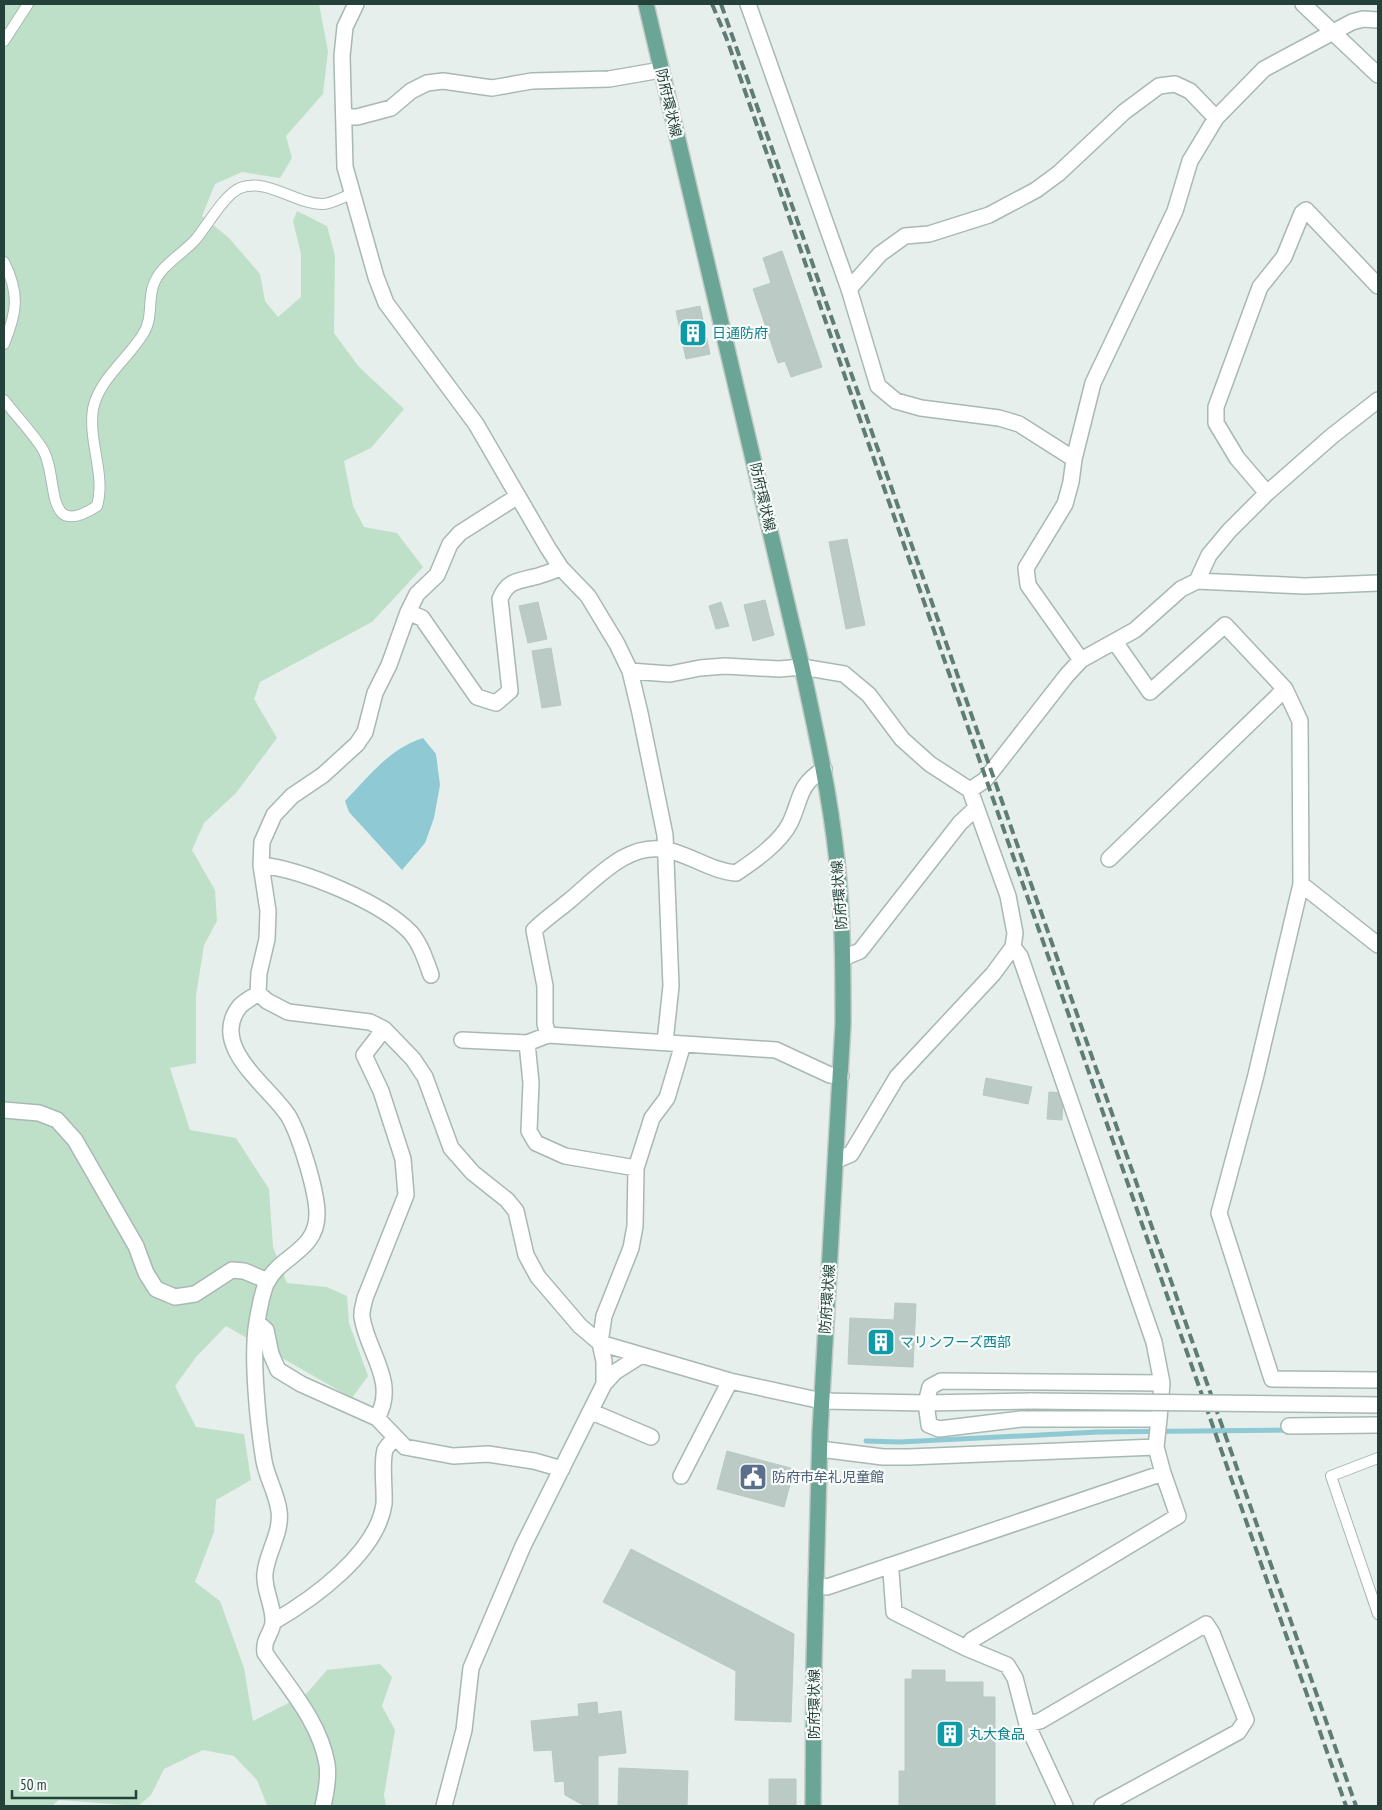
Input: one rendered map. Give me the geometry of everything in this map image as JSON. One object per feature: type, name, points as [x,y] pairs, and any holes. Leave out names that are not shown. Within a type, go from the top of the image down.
[{"type":"main road","name":"防府環状線","points":[[646,4],[802,667],[824,769],[837,861],[843,958],[841,1076],[820,1449],[813,1806]]},
{"type":"street","points":[[356,4],[345,27],[342,56],[345,166],[376,277],[386,303],[476,424],[561,568],[588,596],[618,644],[630,671],[664,825],[671,986],[665,1042]]},
{"type":"street","points":[[748,4],[849,289],[878,386],[896,401],[921,408],[999,418],[1019,424],[1074,458]]},
{"type":"street","points":[[1303,4],[1378,75]]},
{"type":"street","points":[[1081,660],[1028,586],[1026,568],[1065,504],[1072,482],[1074,458],[1094,383],[1175,211],[1190,161],[1216,118],[1264,69],[1352,22],[1363,19],[1378,20]]},
{"type":"street","points":[[344,117],[357,117],[391,108],[411,91],[427,83],[444,81],[492,88],[532,81],[609,78],[661,70]]},
{"type":"street","points":[[849,289],[880,254],[905,236],[929,234],[989,215],[1036,190],[1059,173],[1124,112],[1159,86],[1174,84],[1190,91],[1216,118]]},
{"type":"street","points":[[1267,493],[1237,458],[1220,430],[1216,423],[1216,407],[1260,287],[1284,257],[1302,213],[1306,210],[1378,286]]},
{"type":"street","points":[[1197,580],[1209,555],[1229,531],[1267,493],[1332,436],[1378,400]]},
{"type":"street","points":[[518,496],[460,533],[450,544],[437,575],[417,594],[408,612],[389,665],[375,693],[365,732],[357,744],[322,775],[292,796],[274,815],[262,842],[261,865],[268,910],[267,938],[258,973],[258,993],[267,1001],[288,1012],[370,1022],[384,1029],[413,1059],[425,1077],[451,1148],[473,1173],[507,1200],[516,1211],[526,1255],[538,1277],[580,1326],[600,1343],[730,1381],[822,1400],[926,1403],[1378,1405]]},
{"type":"street","points":[[408,612],[422,618],[477,697],[496,702],[510,691],[500,599],[504,590],[516,580],[534,577],[561,568]]},
{"type":"street","points":[[970,790],[985,780],[1067,675],[1081,660],[1135,630],[1181,589],[1197,580],[1305,586],[1378,582]]},
{"type":"street","points":[[1115,642],[1150,692],[1225,625],[1285,689],[1300,721],[1301,884],[1255,1079],[1219,1213],[1272,1379],[1378,1380]]},
{"type":"street","points":[[630,671],[670,674],[700,668],[725,666],[779,669],[802,667],[844,674],[869,695],[902,738],[930,764],[970,790],[1008,896],[1015,933],[1013,947],[993,974],[897,1077],[851,1154],[837,1160]]},
{"type":"street","points":[[1109,859],[1285,689]]},
{"type":"street","points":[[548,1035],[544,1024],[545,986],[534,930],[603,871],[622,858],[653,848],[680,853],[724,872],[736,873],[779,838],[790,824],[803,787],[813,776],[824,769]]},
{"type":"street","points":[[843,958],[860,951],[960,823],[976,808]]},
{"type":"street","points":[[261,865],[302,875],[355,895],[374,906],[410,932],[420,947],[431,975]]},
{"type":"street","points":[[1301,884],[1378,945]]},
{"type":"street","points":[[966,1648],[972,1640],[1178,1516],[1163,1473],[1157,1433],[1162,1383],[1147,1324],[1020,956],[1013,947]]},
{"type":"street","points":[[258,993],[240,1006],[232,1026],[234,1044],[244,1065],[254,1079],[280,1104],[289,1118],[300,1142],[318,1214],[314,1232],[303,1249],[278,1268],[268,1281],[256,1322],[256,1377],[264,1462],[280,1512],[276,1538],[268,1556],[264,1575],[273,1622],[264,1643],[265,1653],[313,1724],[327,1764],[327,1789],[323,1806]]},
{"type":"street","points":[[377,1418],[381,1410],[384,1385],[380,1363],[367,1336],[362,1315],[365,1298],[406,1195],[403,1159],[381,1091],[364,1055],[384,1029]]},
{"type":"street","points":[[462,1040],[527,1043],[548,1035],[776,1050],[830,1075],[841,1076]]},
{"type":"street","points":[[527,1043],[531,1083],[529,1131],[536,1143],[565,1156],[636,1168]]},
{"type":"street","points":[[604,1384],[604,1361],[600,1343],[604,1316],[631,1248],[634,1226],[636,1168],[652,1118],[667,1098],[683,1044]]},
{"type":"street","points":[[4,1110],[39,1113],[57,1120],[75,1140],[136,1246],[146,1273],[156,1288],[175,1297],[195,1294],[232,1270],[244,1271],[268,1281]]},
{"type":"street","points":[[256,1322],[266,1330],[271,1354],[278,1370],[301,1384],[377,1418],[405,1447],[443,1454],[488,1454],[534,1461],[562,1469]]},
{"type":"street","points":[[444,1806],[464,1730],[471,1668],[523,1546],[592,1412],[604,1384],[615,1372],[642,1355]]},
{"type":"street","points":[[681,1476],[730,1381]]},
{"type":"street","points":[[1157,1433],[1021,1419],[939,1429],[929,1425],[926,1403],[930,1387],[942,1381],[1162,1383]]},
{"type":"street","points":[[592,1412],[651,1437]]},
{"type":"street","points":[[1289,1426],[1378,1424]]},
{"type":"street","points":[[820,1449],[883,1457],[909,1457],[1157,1433]]},
{"type":"street","points":[[273,1622],[293,1611],[327,1584],[358,1555],[378,1529],[384,1505],[385,1450],[395,1438]]},
{"type":"street","points":[[816,1585],[827,1587],[1163,1473]]},
{"type":"street","points":[[888,1566],[891,1572],[894,1612],[966,1648],[1007,1665],[1015,1678],[1027,1724],[1065,1806]]},
{"type":"street","points":[[1027,1724],[1040,1721],[1206,1624],[1246,1720],[1238,1732],[1102,1806]]},
{"type":"lane","points":[[4,41],[28,4]]},
{"type":"lane","points":[[4,400],[43,449],[51,469],[53,498],[61,512],[68,517],[82,516],[97,506],[101,492],[92,435],[94,408],[101,389],[144,333],[151,314],[153,287],[162,269],[195,240],[213,213],[238,188],[255,185],[309,203],[326,204],[352,194]]},
{"type":"lane","points":[[4,262],[13,280],[15,317],[4,344]]},
{"type":"lane","points":[[1378,1458],[1331,1476],[1378,1614]]},
{"type":"green space","points":[[4,4],[319,4],[328,51],[323,94],[286,136],[292,158],[280,178],[242,172],[215,184],[202,216],[229,238],[260,274],[265,301],[278,317],[301,297],[301,254],[293,221],[297,211],[327,226],[335,256],[334,333],[359,367],[404,409],[371,448],[344,461],[353,506],[364,527],[397,533],[423,567],[372,622],[260,682],[254,699],[277,738],[236,793],[204,823],[192,850],[215,890],[217,921],[204,945],[196,996],[196,1063],[170,1068],[190,1130],[236,1138],[269,1189],[273,1247],[287,1283],[327,1287],[347,1296],[349,1323],[368,1376],[352,1398],[226,1326],[196,1357],[175,1386],[196,1427],[244,1434],[251,1480],[216,1500],[214,1532],[195,1582],[220,1601],[244,1668],[253,1721],[306,1694],[327,1670],[380,1664],[392,1677],[382,1706],[395,1730],[384,1795],[386,1806],[267,1805],[257,1780],[234,1756],[203,1750],[164,1769],[151,1795],[138,1806],[59,1800],[52,1806],[4,1806]]},
{"type":"water","points":[[423,738],[436,754],[440,785],[434,818],[425,843],[402,870],[349,812],[345,801],[380,764],[400,749]]},
{"type":"building","points":[[782,251],[822,367],[791,377],[785,361],[778,363],[753,289],[771,283],[763,258]]},
{"type":"building","name":"日通防府","points":[[700,306],[710,354],[686,359],[676,311]]},
{"type":"building","points":[[847,539],[865,625],[846,629],[829,542]]},
{"type":"building","points":[[765,600],[774,635],[753,641],[744,605]]},
{"type":"building","points":[[538,602],[547,639],[528,643],[519,606]]},
{"type":"building","points":[[721,602],[729,626],[716,629],[709,606]]},
{"type":"building","points":[[551,648],[561,705],[542,708],[532,651]]},
{"type":"building","points":[[986,1078],[1032,1087],[1028,1104],[983,1095]]},
{"type":"building","points":[[1049,1092],[1063,1093],[1062,1120],[1047,1119]]},
{"type":"building","name":"マリンフーズ西部","points":[[895,1303],[916,1304],[913,1367],[848,1364],[850,1318],[894,1320]]},
{"type":"building","points":[[727,1451],[794,1469],[784,1507],[717,1489]]},
{"type":"building","points":[[631,1549],[794,1634],[791,1722],[735,1720],[736,1671],[603,1602]]},
{"type":"building","name":"丸大食品","points":[[912,1670],[945,1670],[945,1682],[983,1682],[983,1697],[995,1697],[995,1806],[899,1806],[899,1771],[905,1771],[905,1679],[912,1679]]},
{"type":"building","points":[[597,1702],[598,1714],[621,1711],[626,1753],[598,1756],[598,1806],[585,1806],[565,1795],[564,1781],[555,1782],[552,1750],[534,1751],[531,1721],[579,1716],[578,1704]]},
{"type":"building","points":[[619,1768],[688,1771],[687,1806],[618,1806]]},
{"type":"building","points":[[769,1779],[796,1779],[796,1806],[769,1806]]},
{"type":"waterway","points":[[866,1441],[900,1442],[1098,1432],[1290,1430]]},
{"type":"railway","points":[[712,4],[726,37],[1346,1806]]},
{"type":"railway","points":[[721,4],[1356,1806]]},
{"type":"place","name":"日通防府","points":[[693,333]]},
{"type":"place","name":"マリンフーズ西部","points":[[881,1342]]},
{"type":"place","name":"防府市牟礼児童館","points":[[753,1477]]},
{"type":"place","name":"丸大食品","points":[[950,1734]]}]
